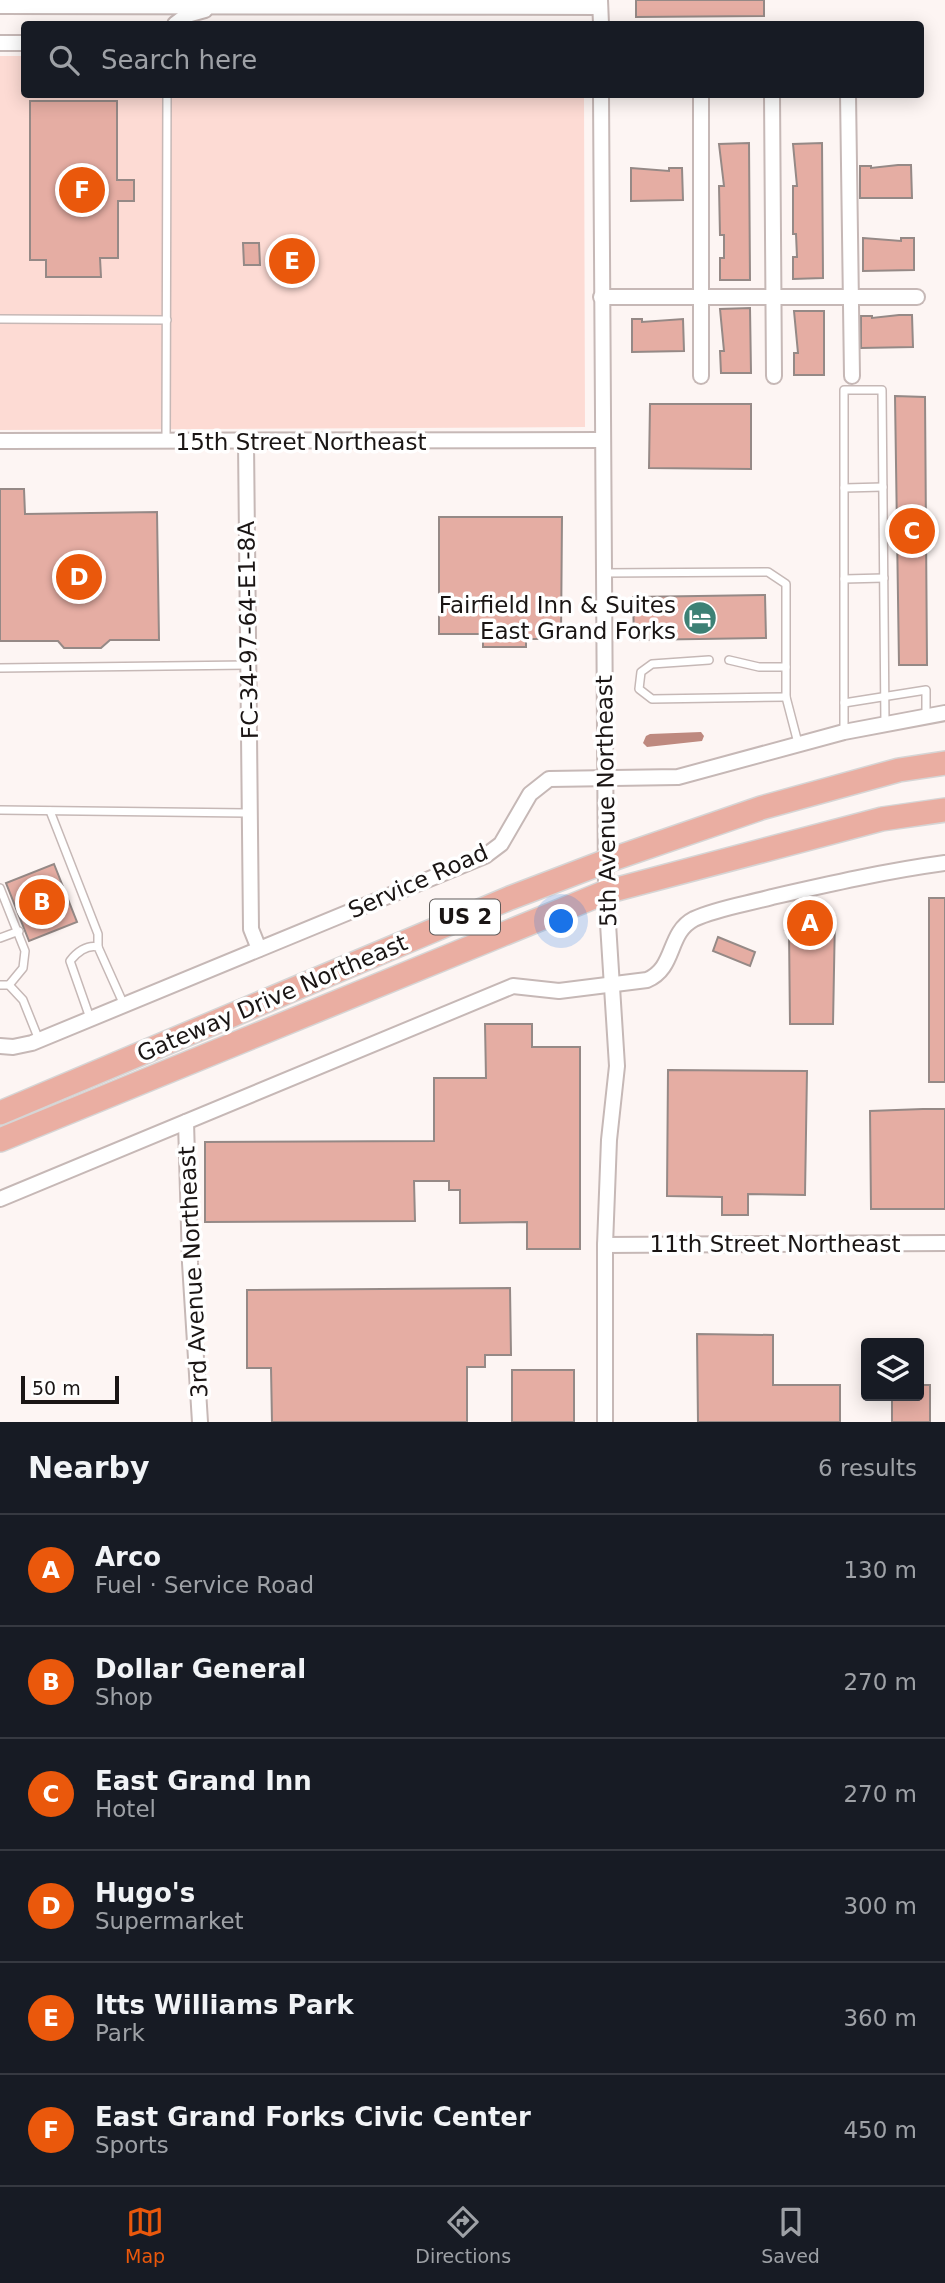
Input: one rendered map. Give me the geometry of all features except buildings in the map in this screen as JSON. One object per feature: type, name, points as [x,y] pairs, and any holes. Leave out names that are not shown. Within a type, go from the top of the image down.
[{"type":"highway","name":"Gateway Drive Northeast","points":[[0,1113],[510,898],[607,861],[761,808],[899,770],[945,763]]},
{"type":"highway","name":"Gateway Drive Northeast","points":[[0,1140],[606,892],[883,819],[945,810]]},
{"type":"street","points":[[180,21],[211,3]]},
{"type":"street","points":[[0,6],[211,3],[600,4]]},
{"type":"street","points":[[0,43],[21,43]]},
{"type":"street","name":"5th Avenue Northeast","points":[[601,98],[604,776],[606,892],[617,1066],[609,1140],[605,1245],[606,1422]]},
{"type":"street","points":[[701,98],[701,376]]},
{"type":"street","points":[[772,98],[774,376]]},
{"type":"street","points":[[848,98],[852,376]]},
{"type":"street","points":[[601,298],[917,297]]},
{"type":"street","name":"15th Street Northeast","points":[[0,441],[602,440]]},
{"type":"street","name":"FC-34-97-64-E1-8A","points":[[246,442],[251,929],[259,949]]},
{"type":"street","name":"Service Road","points":[[0,1046],[13,1047],[39,1040],[485,856],[501,844],[514,826],[530,794],[549,779],[604,776],[678,777],[798,743],[945,713]]},
{"type":"street","points":[[0,1199],[513,986],[559,991],[640,982],[660,973],[680,930],[703,916],[849,879],[945,863]]},
{"type":"street","name":"3rd Avenue Northeast","points":[[186,1122],[190,1263],[200,1422]]},
{"type":"street","name":"11th Street Northeast","points":[[605,1245],[945,1243]]},
{"type":"lane","points":[[166,442],[167,98]]},
{"type":"lane","points":[[0,320],[167,320]]},
{"type":"lane","points":[[844,732],[844,390],[882,390],[885,724]]},
{"type":"lane","points":[[844,488],[883,487]]},
{"type":"lane","points":[[603,573],[768,572],[786,584],[786,697],[798,743]]},
{"type":"lane","points":[[844,579],[884,578]]},
{"type":"lane","points":[[709,660],[646,667],[641,672],[639,689],[652,698],[786,697]]},
{"type":"lane","points":[[729,660],[759,667],[786,667]]},
{"type":"lane","points":[[0,668],[248,665]]},
{"type":"lane","points":[[844,703],[926,690],[926,716]]},
{"type":"lane","points":[[0,810],[246,813],[250,819]]},
{"type":"lane","points":[[50,811],[98,934],[98,947],[124,1005]]},
{"type":"lane","points":[[0,888],[19,931],[26,958],[23,968],[9,985]]},
{"type":"lane","points":[[0,938],[19,931]]},
{"type":"lane","points":[[90,1019],[70,968],[70,961],[75,953],[93,946],[98,947]]},
{"type":"lane","points":[[0,985],[9,985],[23,1000],[39,1040]]},
{"type":"shaded area","points":[[0,56],[21,56],[21,98],[584,98],[585,427],[0,430]]},
{"type":"shaded area","points":[[701,732],[704,736],[702,741],[647,747],[643,743],[650,734]]},
{"type":"place","name":"East Grand Forks Civic Center","points":[[82,190]]},
{"type":"place","name":"Itts Williams Park","points":[[292,261]]},
{"type":"place","name":"East Grand Inn","points":[[912,531]]},
{"type":"place","name":"Hugo's","points":[[79,577]]},
{"type":"place","name":"Fairfield Inn & Suites East Grand Forks","points":[[700,618]]},
{"type":"place","name":"Dollar General","points":[[42,902]]},
{"type":"place","name":"Arco","points":[[810,923]]}]
